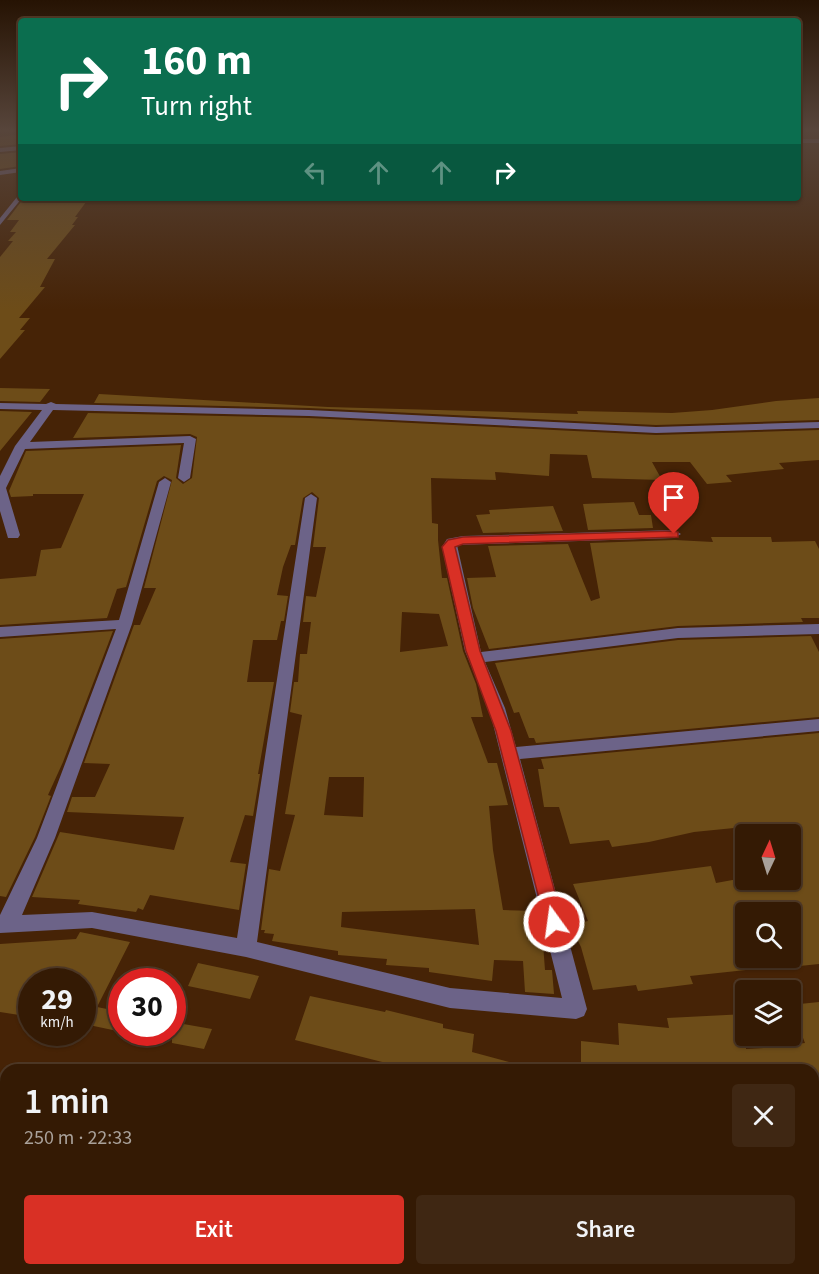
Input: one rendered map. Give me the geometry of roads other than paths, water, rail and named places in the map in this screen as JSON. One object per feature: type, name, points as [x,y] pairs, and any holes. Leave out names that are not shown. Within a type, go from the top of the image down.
[{"type":"street","points":[[0,223],[18,198]]},
{"type":"street","points":[[0,406],[51,405],[309,413],[656,430],[819,425]]},
{"type":"street","points":[[13,536],[0,488],[21,446],[51,405]]},
{"type":"street","points":[[21,446],[190,439],[184,478]]},
{"type":"street","points":[[165,482],[125,624],[46,838],[4,924],[92,920],[246,948],[450,998],[576,1009],[510,754],[497,708],[476,658],[448,547],[452,542],[674,534]]},
{"type":"street","points":[[246,948],[311,498]]},
{"type":"street","points":[[0,632],[125,624]]},
{"type":"street","points":[[476,658],[678,633],[819,629]]},
{"type":"street","points":[[510,754],[819,725]]}]
